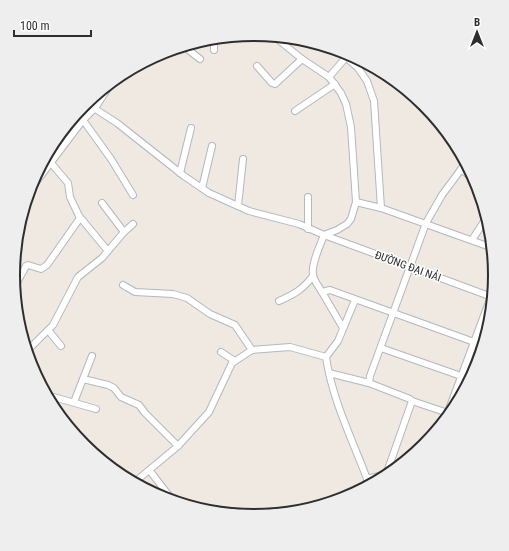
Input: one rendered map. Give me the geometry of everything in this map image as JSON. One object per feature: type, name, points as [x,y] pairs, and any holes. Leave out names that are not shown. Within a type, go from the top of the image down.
[{"type":"street","points":[[279,301],[298,292],[313,276],[316,258],[324,235],[347,224],[351,219],[356,202],[351,127],[346,104],[341,93],[330,77],[302,59],[282,43]]},
{"type":"street","points":[[214,45],[214,50]]},
{"type":"street","points":[[189,50],[200,59]]},
{"type":"street","points":[[257,66],[272,83],[275,84],[302,59]]},
{"type":"street","points":[[330,77],[345,59]]},
{"type":"street","points":[[355,64],[367,82],[374,101],[381,208]]},
{"type":"street","points":[[295,111],[335,84]]},
{"type":"street","points":[[44,172],[102,97]]},
{"type":"street","name":"ĐƯỜNG ĐẠI NẢI","points":[[95,108],[117,122],[180,173],[209,193],[249,211],[299,224],[324,235],[488,295]]},
{"type":"street","points":[[83,120],[111,159],[133,195]]},
{"type":"street","points":[[180,173],[191,128]]},
{"type":"street","points":[[202,188],[212,146]]},
{"type":"street","points":[[238,206],[243,159]]},
{"type":"street","points":[[51,163],[68,183],[70,197],[80,218],[108,251]]},
{"type":"street","points":[[369,383],[370,376],[395,312],[426,224],[442,196],[463,167]]},
{"type":"street","points":[[308,197],[308,229]]},
{"type":"street","points":[[356,202],[381,208],[487,246]]},
{"type":"street","points":[[102,203],[124,232]]},
{"type":"street","points":[[20,277],[28,265],[41,269],[47,265],[80,218]]},
{"type":"street","points":[[31,347],[53,325],[78,277],[98,262],[132,224]]},
{"type":"street","points":[[472,240],[483,224]]},
{"type":"street","points":[[313,276],[343,328]]},
{"type":"street","points":[[123,286],[135,292],[173,294],[188,298],[210,314],[235,325],[252,350]]},
{"type":"street","points":[[322,292],[328,290],[395,312],[474,342]]},
{"type":"street","points":[[355,300],[338,341],[326,357],[328,372],[368,481]]},
{"type":"street","points":[[452,402],[486,312]]},
{"type":"street","points":[[48,330],[61,346]]},
{"type":"street","points":[[138,480],[178,446],[212,409],[230,367],[235,361],[252,350],[290,347],[326,357]]},
{"type":"street","points":[[381,348],[461,376]]},
{"type":"street","points":[[221,352],[235,361]]},
{"type":"street","points":[[74,402],[92,356]]},
{"type":"street","points":[[328,372],[369,383],[412,401],[445,412]]},
{"type":"street","points":[[83,379],[108,385],[114,388],[121,397],[139,405],[178,446]]},
{"type":"street","points":[[54,397],[96,409]]},
{"type":"street","points":[[389,468],[412,401]]},
{"type":"street","points":[[150,471],[167,493]]}]
